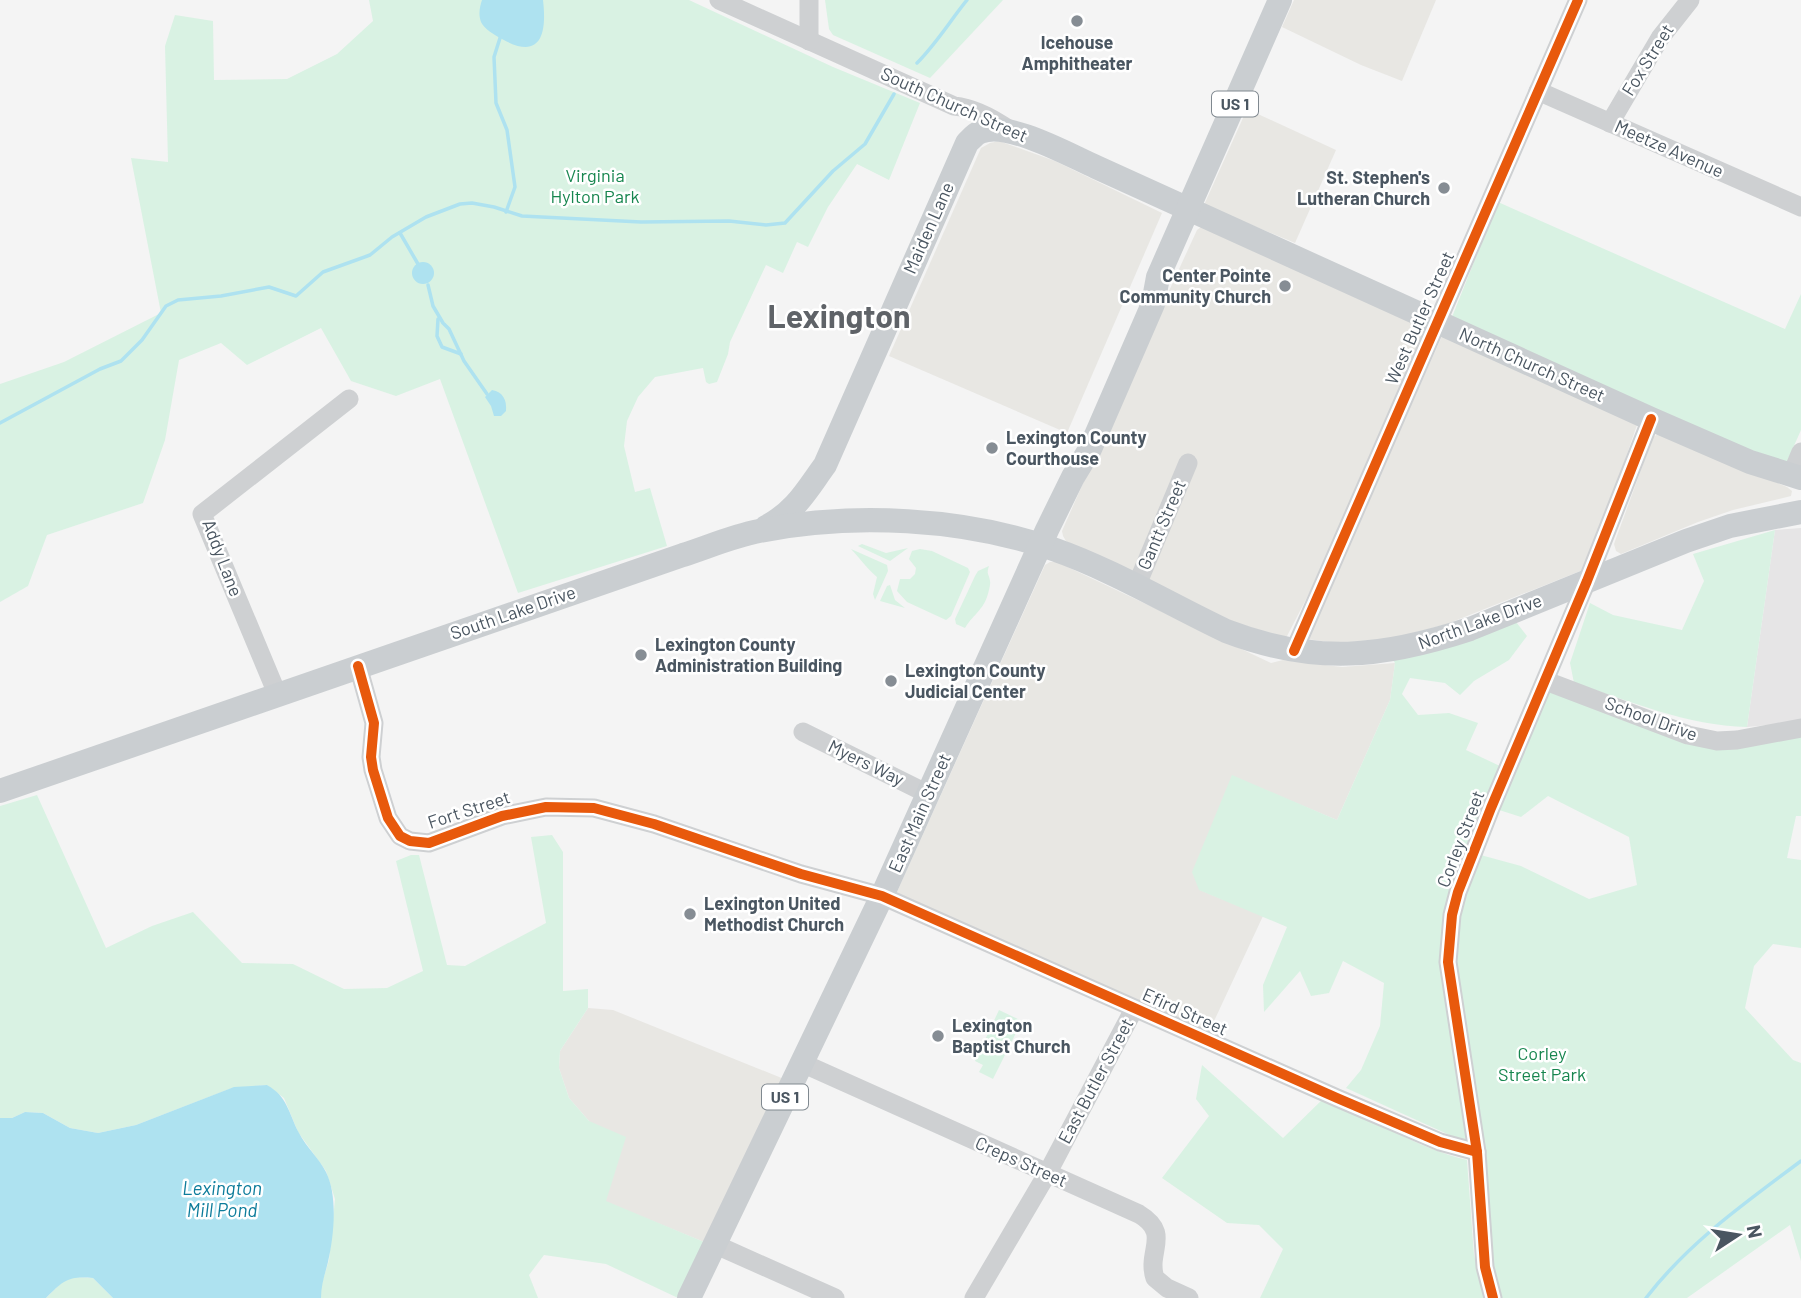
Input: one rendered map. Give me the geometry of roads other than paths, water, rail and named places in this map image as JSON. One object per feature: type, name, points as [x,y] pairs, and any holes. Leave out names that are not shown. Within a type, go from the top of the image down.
[{"type":"main road","name":"US 1","points":[[1189,208],[1280,0]]},
{"type":"main road","name":"South Church Street","points":[[1011,131],[1189,208]]},
{"type":"main road","points":[[967,143],[981,132],[1011,131]]},
{"type":"main road","name":"Maiden Lane","points":[[757,531],[788,514],[825,465],[967,143]]},
{"type":"main road","name":"East Main Street","points":[[689,1298],[882,896],[1073,477],[1078,444],[1140,298],[1158,277],[1189,208]]},
{"type":"main road","name":"North Church Street","points":[[1189,208],[1651,419],[1750,462],[1796,477]]},
{"type":"main road","name":"Maiden Lane","points":[[825,465],[822,492],[826,522]]},
{"type":"main road","name":"North Lake Drive","points":[[1041,545],[1083,562],[1226,631],[1262,644],[1294,651],[1352,654],[1410,647],[1470,629],[1730,526],[1801,512]]},
{"type":"main road","name":"South Lake Drive","points":[[0,791],[757,531],[826,522],[919,522],[966,528],[1041,545]]},
{"type":"street","name":"South Church Street","points":[[719,0],[954,106],[967,108],[1011,131]]},
{"type":"street","points":[[809,0],[809,41]]},
{"type":"street","name":"West Butler Street","points":[[1294,651],[1578,0]]},
{"type":"street","name":"Fox Street","points":[[1610,123],[1660,38],[1690,0]]},
{"type":"street","name":"Meetze Avenue","points":[[1538,91],[1801,207]]},
{"type":"street","points":[[954,106],[965,123],[967,143]]},
{"type":"street","name":"Addy Lane","points":[[278,695],[202,514],[349,399]]},
{"type":"street","name":"Corley Street","points":[[1493,1298],[1485,1267],[1477,1152],[1450,974],[1448,938],[1452,915],[1486,819],[1546,681],[1651,419]]},
{"type":"street","points":[[1796,477],[1801,453]]},
{"type":"street","name":"Gantt Street","points":[[1136,587],[1188,463]]},
{"type":"street","name":"Fort Street","points":[[358,666],[374,723],[371,757],[373,771],[388,818],[400,836],[407,840],[429,843],[520,811],[564,806],[594,808],[654,824],[802,874],[882,896]]},
{"type":"street","name":"School Drive","points":[[1546,681],[1688,735],[1717,741],[1801,728]]},
{"type":"street","name":"Myers Way","points":[[803,733],[928,794]]},
{"type":"street","name":"Efird Street","points":[[882,896],[1440,1142],[1477,1152]]},
{"type":"street","name":"East Butler Street","points":[[974,1298],[1047,1174],[1134,1009]]},
{"type":"street","name":"Creps Street","points":[[802,1063],[1147,1219],[1154,1226],[1157,1236],[1153,1262],[1156,1278],[1167,1289],[1189,1298]]},
{"type":"street","points":[[714,1244],[835,1298]]},
{"type":"water","points":[[482,0],[543,0],[544,24],[539,40],[525,47],[515,45],[490,32],[480,19]]},
{"type":"water","points":[[423,262],[431,265],[434,273],[431,281],[423,284],[415,281],[412,273],[415,265]]},
{"type":"water","points":[[492,390],[502,395],[505,400],[506,411],[501,416],[494,416],[485,397]]},
{"type":"water","name":"Lexington Mill Pond","points":[[267,1085],[283,1100],[302,1138],[323,1167],[330,1182],[333,1228],[321,1298],[113,1298],[93,1278],[85,1278],[67,1280],[46,1298],[0,1298],[0,1118],[12,1118],[25,1112],[43,1113],[70,1128],[98,1133],[136,1125],[234,1087]]},
{"type":"waterway","points":[[917,63],[967,0]]},
{"type":"waterway","points":[[500,38],[494,57],[496,103],[507,130],[515,187],[506,212]]},
{"type":"waterway","points":[[0,423],[100,369],[121,361],[142,340],[166,306],[178,300],[221,296],[269,287],[296,296],[323,272],[370,255],[392,237],[426,217],[460,204],[494,207],[522,216],[641,222],[729,221],[766,225],[785,223],[833,171],[865,144],[894,94]]},
{"type":"waterway","points":[[400,233],[418,264]]},
{"type":"waterway","points":[[428,285],[433,306],[449,329],[464,361],[487,394]]},
{"type":"waterway","points":[[438,319],[437,336],[442,347],[461,354]]},
{"type":"waterway","points":[[1646,1298],[1699,1241],[1801,1161]]},
{"type":"place","name":"Icehouse Amphitheater","points":[[1077,21]]},
{"type":"place","name":"St. Stephen's Lutheran Church","points":[[1444,188]]},
{"type":"place","name":"Center Pointe Community Church","points":[[1285,286]]},
{"type":"place","name":"Lexington County Courthouse","points":[[992,448]]},
{"type":"place","name":"Lexington County Administration Building","points":[[641,655]]},
{"type":"place","name":"Lexington County Judicial Center","points":[[891,681]]},
{"type":"place","name":"Lexington United Methodist Church","points":[[690,914]]},
{"type":"place","name":"Lexington Baptist Church","points":[[938,1036]]},
{"type":"district","name":"Lexington","points":[[839,317]]},
{"type":"park label","name":"Virginia Hylton Park","points":[[595,186]]},
{"type":"park label","name":"Corley Street Park","points":[[1542,1064]]}]
